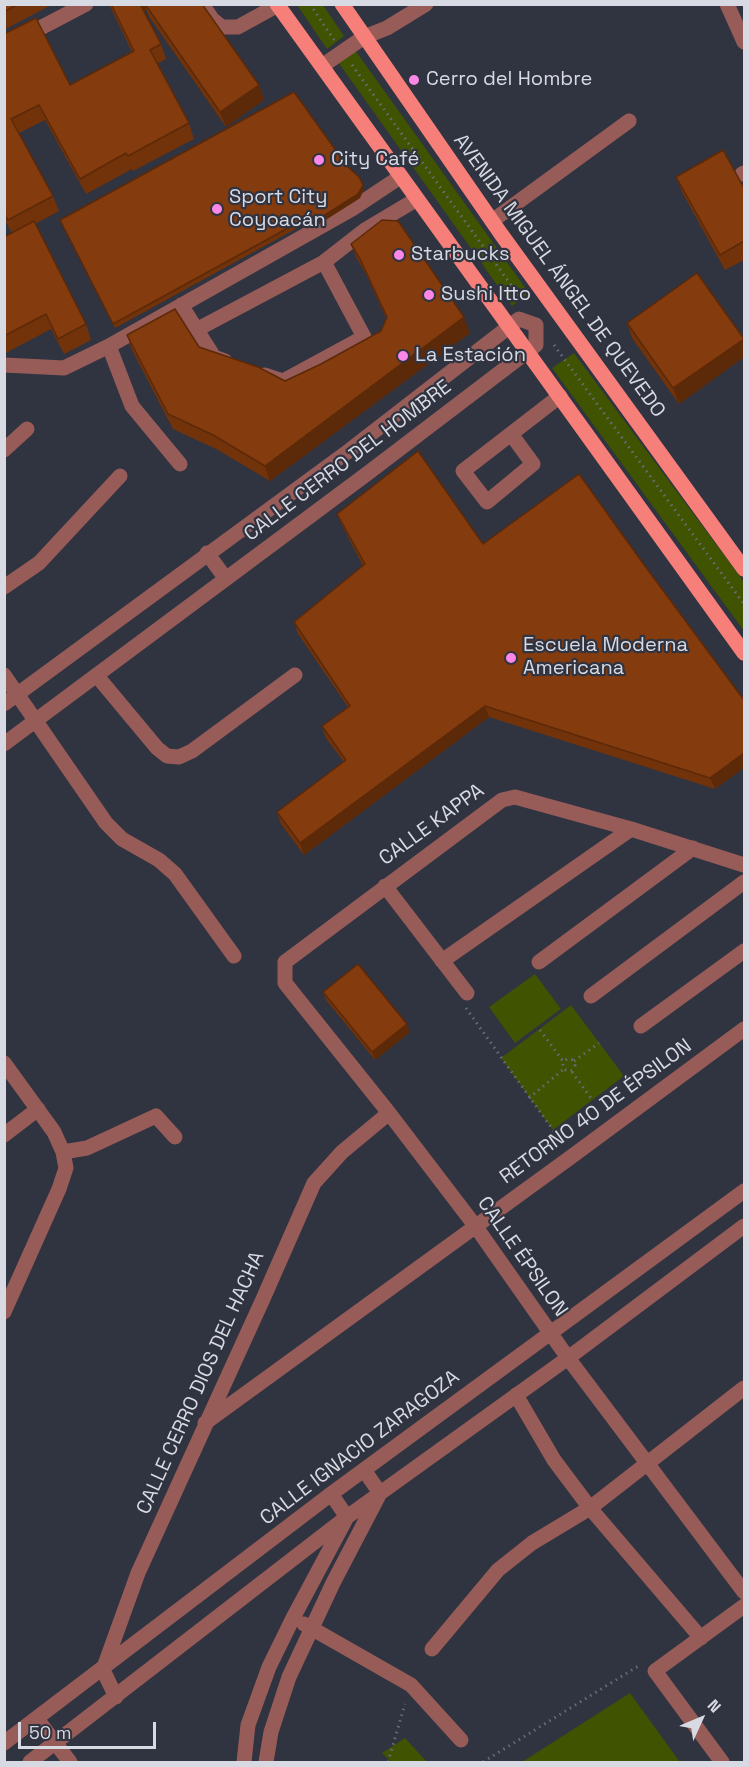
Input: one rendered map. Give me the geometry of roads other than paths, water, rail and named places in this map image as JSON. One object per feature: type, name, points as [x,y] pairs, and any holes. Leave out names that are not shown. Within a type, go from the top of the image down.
[{"type":"main road","name":"AVENIDA MIGUEL ÁNGEL DE QUEVEDO","points":[[342,4],[492,220],[742,561]]},
{"type":"main road","points":[[278,5],[744,653]]},
{"type":"street","points":[[4,47],[86,4]]},
{"type":"street","points":[[202,4],[212,19],[222,27],[238,27],[278,5]]},
{"type":"street","points":[[322,66],[364,37],[387,28],[426,4]]},
{"type":"street","points":[[727,4],[744,42]]},
{"type":"street","points":[[492,220],[629,121]]},
{"type":"street","points":[[4,365],[64,368],[109,346],[352,209],[400,177]]},
{"type":"street","points":[[196,330],[324,262],[365,230],[417,199]]},
{"type":"street","points":[[254,371],[283,381],[364,337],[324,262]]},
{"type":"street","points":[[181,305],[214,357],[236,364]]},
{"type":"street","points":[[537,324],[557,310]]},
{"type":"street","points":[[509,326],[519,319],[537,324]]},
{"type":"street","points":[[528,351],[536,345],[537,324]]},
{"type":"street","name":"CALLE CERRO DEL HOMBRE","points":[[4,704],[350,450],[509,326]]},
{"type":"street","points":[[109,346],[132,406],[180,464]]},
{"type":"street","name":"CALLE CERRO DEL HOMBRE","points":[[4,744],[528,351]]},
{"type":"street","points":[[511,434],[533,464],[487,501],[463,471],[560,396]]},
{"type":"street","points":[[4,450],[27,429]]},
{"type":"street","points":[[4,587],[39,563],[120,476]]},
{"type":"street","points":[[207,553],[226,579]]},
{"type":"street","points":[[4,675],[106,823],[122,839],[159,860],[175,874],[234,956]]},
{"type":"street","points":[[97,676],[157,748],[167,756],[179,757],[192,752],[295,675]]},
{"type":"street","name":"CALLE KAPPA","points":[[300,950],[502,800],[515,797],[631,829],[744,865]]},
{"type":"street","points":[[442,961],[631,829]]},
{"type":"street","points":[[539,962],[693,848]]},
{"type":"street","points":[[591,996],[744,882]]},
{"type":"street","points":[[385,886],[442,961],[463,996]]},
{"type":"street","name":"CALLE ÉPSILON","points":[[300,950],[285,962],[285,983],[476,1227],[550,1334],[744,1592]]},
{"type":"street","points":[[641,1026],[744,951]]},
{"type":"street","name":"RETORNO 4O DE ÉPSILON","points":[[205,1423],[572,1157],[744,1029]]},
{"type":"street","points":[[4,1064],[54,1132],[63,1152],[66,1168],[59,1189],[4,1312]]},
{"type":"street","points":[[4,1135],[38,1109]]},
{"type":"street","name":"CALLE CERRO DIOS DEL HACHA","points":[[103,1670],[138,1573],[314,1183],[342,1152],[389,1113]]},
{"type":"street","points":[[63,1152],[87,1148],[156,1116],[175,1137]]},
{"type":"street","name":"CALLE IGNACIO ZARAGOZA","points":[[4,1743],[103,1670],[331,1494],[744,1191]]},
{"type":"street","points":[[30,1762],[347,1517],[568,1358],[744,1226]]},
{"type":"street","points":[[432,1649],[498,1570],[532,1543],[590,1508],[744,1388]]},
{"type":"street","points":[[516,1395],[554,1460],[590,1508],[701,1638]]},
{"type":"street","points":[[364,1470],[380,1493]]},
{"type":"street","points":[[266,1762],[271,1732],[289,1677],[333,1583],[380,1493]]},
{"type":"street","points":[[331,1494],[347,1517]]},
{"type":"street","points":[[244,1762],[248,1725],[269,1667],[347,1517]]},
{"type":"street","points":[[722,1762],[655,1671],[744,1606]]},
{"type":"street","points":[[293,1618],[411,1685],[461,1740]]},
{"type":"street","points":[[103,1670],[116,1697]]},
{"type":"street","points":[[37,1719],[70,1762]]},
{"type":"place","name":"Cerro del Hombre","points":[[414,80]]},
{"type":"place","name":"City Café","points":[[319,160]]},
{"type":"place","name":"Sport City Coyoacán","points":[[217,209]]},
{"type":"place","name":"Starbucks","points":[[399,255]]},
{"type":"place","name":"Sushi Itto","points":[[429,295]]},
{"type":"place","name":"La Estación","points":[[403,356]]},
{"type":"place","name":"Escuela Moderna Americana","points":[[511,658]]}]
